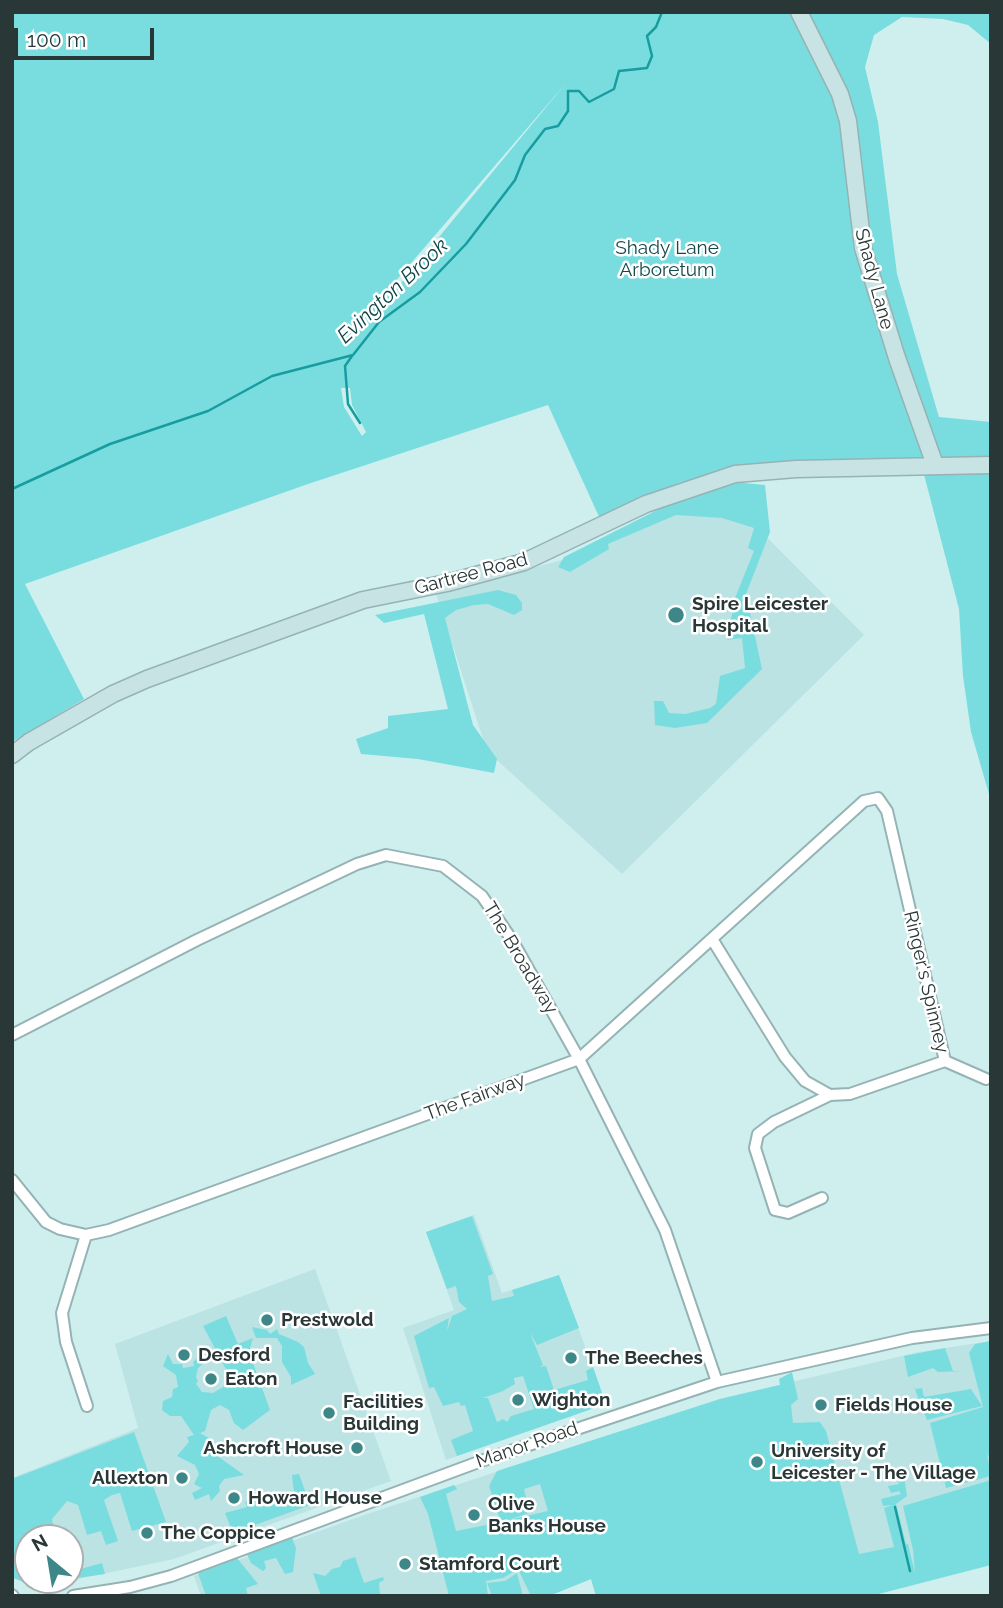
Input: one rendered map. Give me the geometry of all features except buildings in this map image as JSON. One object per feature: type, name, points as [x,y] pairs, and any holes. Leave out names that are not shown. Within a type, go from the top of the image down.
[{"type":"main road","name":"Shady Lane","points":[[799,12],[840,94],[848,121],[863,248],[897,358],[935,466]]},
{"type":"main road","name":"Gartree Road","points":[[12,755],[29,742],[113,694],[147,679],[363,600],[447,583],[524,562],[646,504],[684,489],[735,474],[991,465]]},
{"type":"street","name":"The Fairway","points":[[86,1235],[109,1230],[579,1059],[864,801],[878,799]]},
{"type":"street","name":"Ringer's Spinney","points":[[822,1198],[788,1213],[775,1210],[755,1148],[758,1133],[830,1095],[850,1094],[945,1061],[887,811],[878,799]]},
{"type":"street","name":"The Broadway","points":[[12,1035],[209,934],[357,864],[386,855],[443,866],[482,896],[512,940],[579,1059],[665,1230],[717,1382]]},
{"type":"street","points":[[712,939],[785,1057],[805,1081],[830,1095]]},
{"type":"street","points":[[945,1061],[986,1079]]},
{"type":"street","points":[[12,1180],[46,1222],[60,1229],[86,1235],[62,1313],[66,1342],[87,1406]]},
{"type":"street","name":"Manor Road","points":[[73,1596],[124,1588],[171,1576],[505,1453],[717,1382],[912,1338],[991,1328]]},
{"type":"shaded area","points":[[724,494],[864,635],[622,874],[487,751],[436,594],[573,557],[628,528]]},
{"type":"shaded area","points":[[474,1215],[502,1293],[559,1275],[606,1404],[446,1460],[403,1328],[454,1310],[426,1232]]},
{"type":"shaded area","points":[[315,1269],[391,1481],[174,1559],[84,1578],[84,1524],[14,1524],[13,1578],[12,1478],[138,1428],[115,1344]]},
{"type":"shaded area","name":"University of Leicester - The Village","points":[[991,1341],[991,1565],[860,1596],[596,1596],[591,1579],[549,1596],[201,1596],[194,1576],[367,1514],[723,1398],[919,1352]]},
{"type":"green space","name":"Shady Lane Arboretum","points":[[12,12],[991,12],[991,44],[968,25],[943,19],[902,17],[874,35],[865,67],[878,122],[897,274],[939,417],[991,422],[991,801],[971,732],[963,676],[959,609],[921,463],[730,469],[679,483],[601,521],[548,405],[308,484],[25,584],[84,699],[12,742]],"holes":[[[566,83],[392,294],[375,305]],[[341,388],[350,388],[352,405],[366,432],[362,436],[344,407]]]},
{"type":"green space","points":[[734,482],[765,485],[770,532],[746,594],[762,669],[707,723],[675,728],[655,725],[654,701],[663,701],[669,713],[685,714],[710,708],[716,704],[720,676],[745,668],[742,638],[727,640],[735,598],[754,551],[748,548],[754,528],[722,518],[676,515],[608,544],[609,549],[570,572],[558,567],[564,557],[681,498]]},
{"type":"green space","points":[[498,590],[516,595],[522,603],[522,610],[514,615],[488,604],[474,605],[456,610],[445,618],[473,725],[497,759],[494,773],[418,759],[361,754],[356,739],[388,728],[388,716],[448,709],[424,614],[384,623],[375,615]]},
{"type":"green space","points":[[472,1216],[493,1274],[488,1276],[492,1301],[514,1296],[512,1290],[559,1275],[579,1328],[537,1345],[530,1333],[543,1365],[539,1367],[546,1366],[554,1390],[588,1380],[586,1371],[593,1367],[606,1404],[457,1456],[451,1440],[473,1431],[465,1405],[461,1406],[459,1402],[443,1406],[434,1387],[429,1388],[414,1336],[449,1318],[447,1331],[452,1316],[467,1309],[459,1302],[456,1286],[447,1289],[426,1232]],"holes":[[[523,1376],[534,1409],[511,1416],[507,1422],[503,1419],[497,1422],[488,1398],[483,1398],[503,1391],[515,1384],[514,1378]]]},
{"type":"green space","points":[[226,1316],[238,1344],[253,1338],[249,1352],[270,1410],[243,1430],[234,1423],[229,1410],[220,1405],[211,1410],[205,1431],[200,1433],[209,1438],[216,1455],[244,1475],[224,1479],[219,1486],[220,1491],[211,1501],[209,1494],[195,1500],[192,1493],[202,1488],[194,1484],[199,1474],[195,1465],[177,1456],[189,1442],[187,1437],[194,1435],[181,1416],[170,1416],[162,1410],[163,1401],[172,1397],[173,1389],[178,1387],[176,1375],[163,1366],[168,1354],[173,1364],[182,1364],[183,1368],[194,1366],[193,1362],[202,1354],[207,1360],[198,1368],[196,1384],[202,1392],[213,1393],[223,1387],[229,1375],[203,1326]]},
{"type":"green space","points":[[252,1327],[267,1330],[270,1334],[277,1329],[279,1334],[298,1342],[304,1347],[308,1363],[315,1374],[291,1385],[291,1377],[282,1362],[282,1346],[277,1338],[256,1338]]},
{"type":"green space","points":[[991,1341],[991,1462],[987,1453],[991,1476],[946,1488],[930,1423],[983,1407],[969,1353],[975,1344]]},
{"type":"green space","points":[[945,1348],[953,1371],[964,1371],[938,1372],[933,1368],[908,1377],[904,1356]]},
{"type":"green space","name":"University of Leicester - The Village","points":[[792,1372],[798,1399],[791,1405],[793,1423],[820,1422],[826,1431],[859,1554],[894,1547],[884,1508],[893,1505],[883,1506],[881,1499],[901,1494],[899,1491],[891,1493],[888,1486],[899,1484],[896,1471],[903,1470],[907,1496],[896,1504],[906,1544],[900,1545],[908,1544],[915,1573],[903,1506],[991,1480],[991,1565],[871,1596],[596,1596],[591,1579],[549,1596],[531,1596],[518,1569],[503,1578],[486,1581],[488,1596],[449,1596],[428,1514],[420,1497],[454,1485],[457,1489],[446,1494],[456,1531],[501,1522],[489,1486],[497,1471],[720,1399],[780,1385],[779,1379]],"holes":[[[540,1484],[548,1511],[508,1520],[529,1513],[527,1505],[517,1508],[515,1500],[526,1497],[524,1489]]]},
{"type":"green space","points":[[910,1377],[915,1389],[922,1388],[924,1397],[971,1389],[982,1406],[927,1420]]},
{"type":"green space","points":[[134,1432],[166,1522],[132,1531],[120,1493],[112,1495],[104,1500],[118,1541],[106,1545],[101,1531],[87,1535],[78,1505],[67,1501],[52,1519],[53,1524],[14,1524],[14,1578],[12,1479]]},
{"type":"green space","points":[[299,1474],[310,1505],[233,1533],[225,1513],[247,1507],[245,1502],[256,1494],[261,1507],[291,1498],[294,1493],[292,1475]]},
{"type":"green space","points":[[290,1532],[296,1548],[293,1572],[285,1574],[276,1558],[264,1561],[266,1568],[263,1571],[251,1563],[245,1550]]},
{"type":"green space","points":[[233,1553],[258,1584],[246,1588],[248,1596],[206,1596],[196,1567]]},
{"type":"green space","points":[[355,1557],[364,1583],[383,1577],[384,1580],[379,1583],[380,1595],[321,1596],[313,1573],[325,1576],[332,1569],[340,1567],[343,1561]]},
{"type":"green space","points":[[102,1563],[105,1574],[84,1577],[84,1568]]},
{"type":"green space","points":[[517,1573],[523,1596],[492,1596],[487,1583],[505,1581]]},
{"type":"waterway","name":"Evington Brook","points":[[12,489],[110,444],[208,411],[272,376],[353,355],[379,322],[420,292],[466,244],[515,180],[525,155],[545,129],[558,126],[568,111],[568,91],[579,91],[589,102],[614,89],[619,71],[647,68],[652,56],[647,36],[656,27],[662,12]]},
{"type":"waterway","points":[[352,356],[345,366],[348,404],[360,423]]},
{"type":"waterway","points":[[895,1507],[910,1571]]},
{"type":"place","name":"Spire Leicester Hospital","points":[[676,615]]},
{"type":"place","name":"Prestwold","points":[[267,1320]]},
{"type":"place","name":"Desford","points":[[184,1355]]},
{"type":"place","name":"The Beeches","points":[[571,1358]]},
{"type":"place","name":"Eaton","points":[[211,1379]]},
{"type":"place","name":"Wighton","points":[[518,1400]]},
{"type":"place","name":"Fields House","points":[[821,1405]]},
{"type":"place","name":"Facilities Building","points":[[329,1413]]},
{"type":"place","name":"Ashcroft House","points":[[357,1448]]},
{"type":"place","name":"University of Leicester - The Village","points":[[757,1462]]},
{"type":"place","name":"Allexton","points":[[182,1478]]},
{"type":"place","name":"Howard House","points":[[234,1498]]},
{"type":"place","name":"Olive Banks House","points":[[474,1515]]},
{"type":"place","name":"The Coppice","points":[[147,1533]]},
{"type":"place","name":"Stamford Court","points":[[405,1564]]}]
